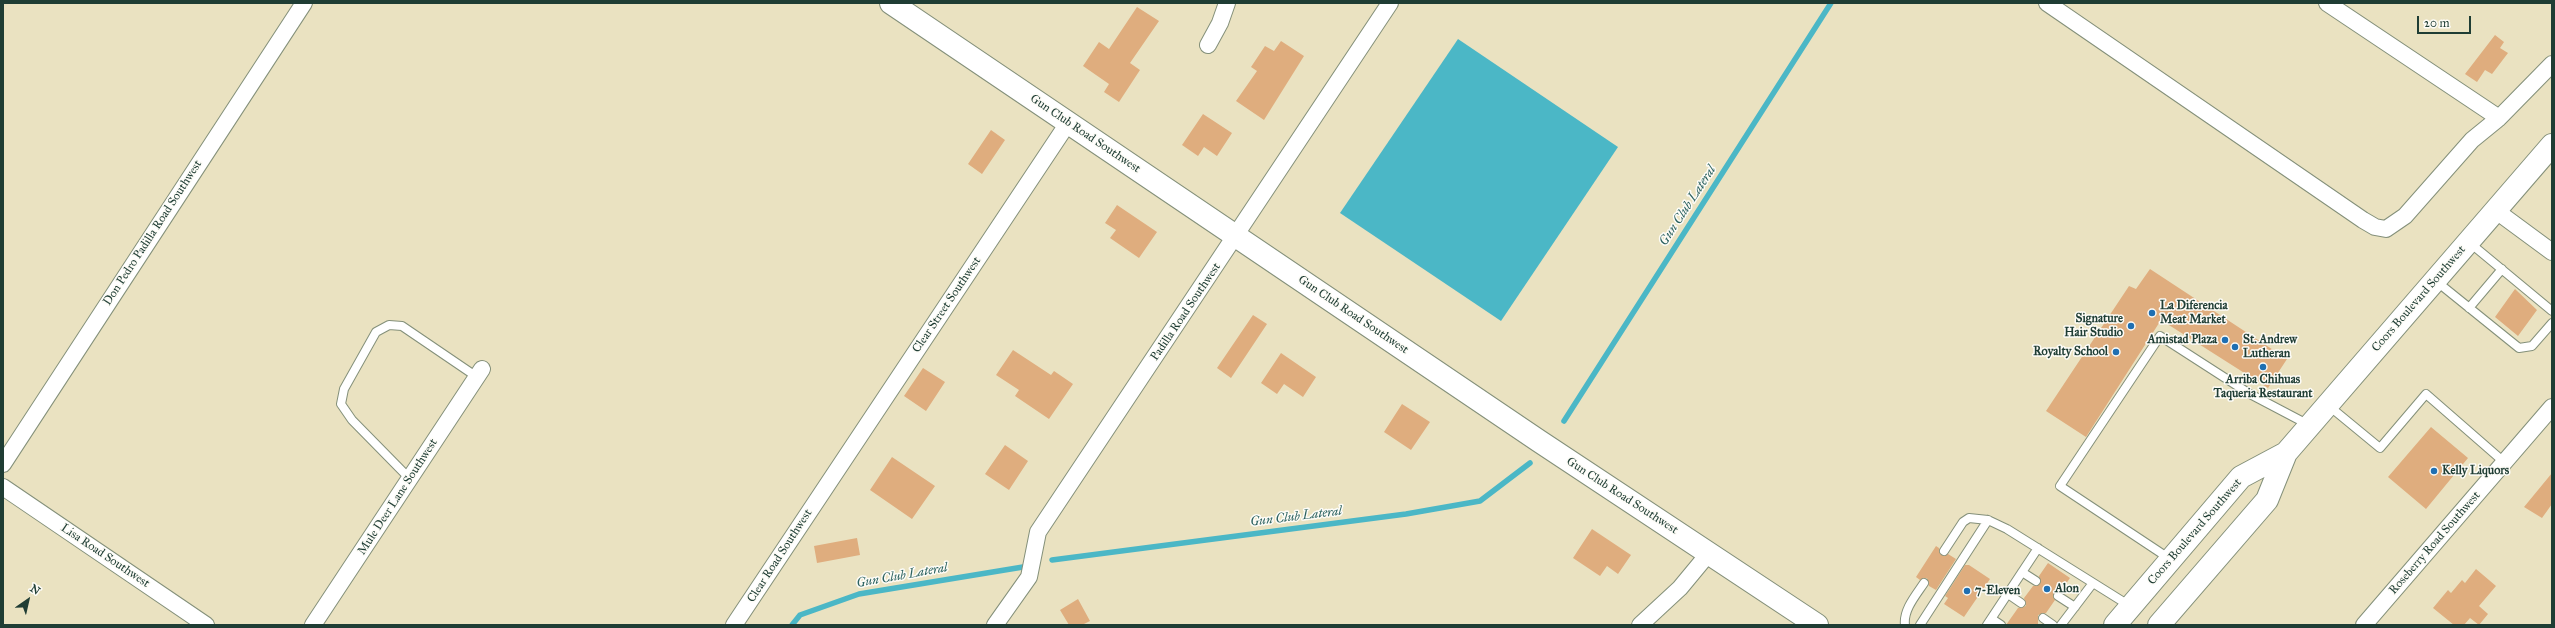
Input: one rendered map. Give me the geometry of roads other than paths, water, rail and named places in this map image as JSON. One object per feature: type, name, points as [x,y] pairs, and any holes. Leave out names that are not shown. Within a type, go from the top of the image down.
[{"type":"street","name":"Don Pedro Padilla Road Southwest","points":[[3,464],[304,3]]},
{"type":"street","name":"Gun Club Road Southwest","points":[[891,3],[1817,625]]},
{"type":"street","points":[[1208,45],[1220,23],[1227,3]]},
{"type":"street","name":"Padilla Road Southwest","points":[[995,625],[1030,577],[1038,532],[1237,236],[1390,3]]},
{"type":"street","points":[[2047,3],[2375,227],[2386,229],[2397,224],[2472,140],[2499,118],[2552,64]]},
{"type":"street","points":[[2327,3],[2499,118]]},
{"type":"street","name":"Clear Street Southwest","points":[[825,487],[1068,123]]},
{"type":"street","name":"Coors Boulevard Southwest","points":[[2159,625],[2267,500],[2286,453],[2552,145]]},
{"type":"street","points":[[2495,210],[2552,252]]},
{"type":"street","name":"Mule Deer Lane Southwest","points":[[313,625],[480,373]]},
{"type":"street","name":"Roseberry Road Southwest","points":[[2364,625],[2552,407]]},
{"type":"street","name":"Coors Boulevard Southwest","points":[[2115,625],[2241,477],[2286,453]]},
{"type":"street","name":"Lisa Road Southwest","points":[[3,487],[206,625]]},
{"type":"street","name":"Clear Road Southwest","points":[[734,625],[825,487]]},
{"type":"street","points":[[1640,625],[1680,588],[1709,553]]},
{"type":"lane","points":[[2468,241],[2552,311]]},
{"type":"lane","points":[[2471,309],[2502,269]]},
{"type":"lane","points":[[2435,280],[2519,348],[2532,346],[2552,323]]},
{"type":"lane","points":[[410,479],[352,420],[341,404],[344,389],[376,332],[389,325],[402,326],[480,373]]},
{"type":"lane","points":[[2171,560],[2060,486],[2160,336],[2250,394],[2310,425]]},
{"type":"lane","points":[[2328,405],[2380,448],[2426,394],[2504,462]]},
{"type":"lane","points":[[1944,551],[1963,522],[1969,518],[1988,520],[2007,529],[2131,607]]},
{"type":"lane","points":[[1920,625],[1988,520]]},
{"type":"lane","points":[[2001,625],[1990,622],[2038,548]]},
{"type":"lane","points":[[2022,572],[2036,582]]},
{"type":"lane","points":[[1905,625],[1904,619],[1908,609],[1924,583]]},
{"type":"lane","points":[[2061,625],[2093,583]]},
{"type":"lane","points":[[2008,594],[2021,603]]},
{"type":"lane","points":[[2058,596],[2075,607]]},
{"type":"lane","points":[[2043,618],[2053,625]]},
{"type":"water","points":[[1458,39],[1618,147],[1501,321],[1340,213]]},
{"type":"waterway","name":"Gun Club Lateral","points":[[1564,421],[1831,3]]},
{"type":"waterway","name":"Gun Club Lateral","points":[[1052,560],[1406,514],[1480,501],[1530,463]]},
{"type":"waterway","name":"Gun Club Lateral","points":[[792,625],[800,615],[859,594],[1023,567]]},
{"type":"place","name":"La Diferencia Meat Market","points":[[2152,313]]},
{"type":"place","name":"Signature Hair Studio","points":[[2131,326]]},
{"type":"place","name":"Amistad Plaza","points":[[2225,340]]},
{"type":"place","name":"St. Andrew Lutheran","points":[[2235,347]]},
{"type":"place","name":"Royalty School","points":[[2116,352]]},
{"type":"place","name":"Arriba Chihuas Taqueria Restaurant","points":[[2263,367]]},
{"type":"place","name":"Kelly Liquors","points":[[2434,471]]},
{"type":"place","name":"Alon","points":[[2047,589]]},
{"type":"place","name":"7-Eleven","points":[[1967,591]]}]
